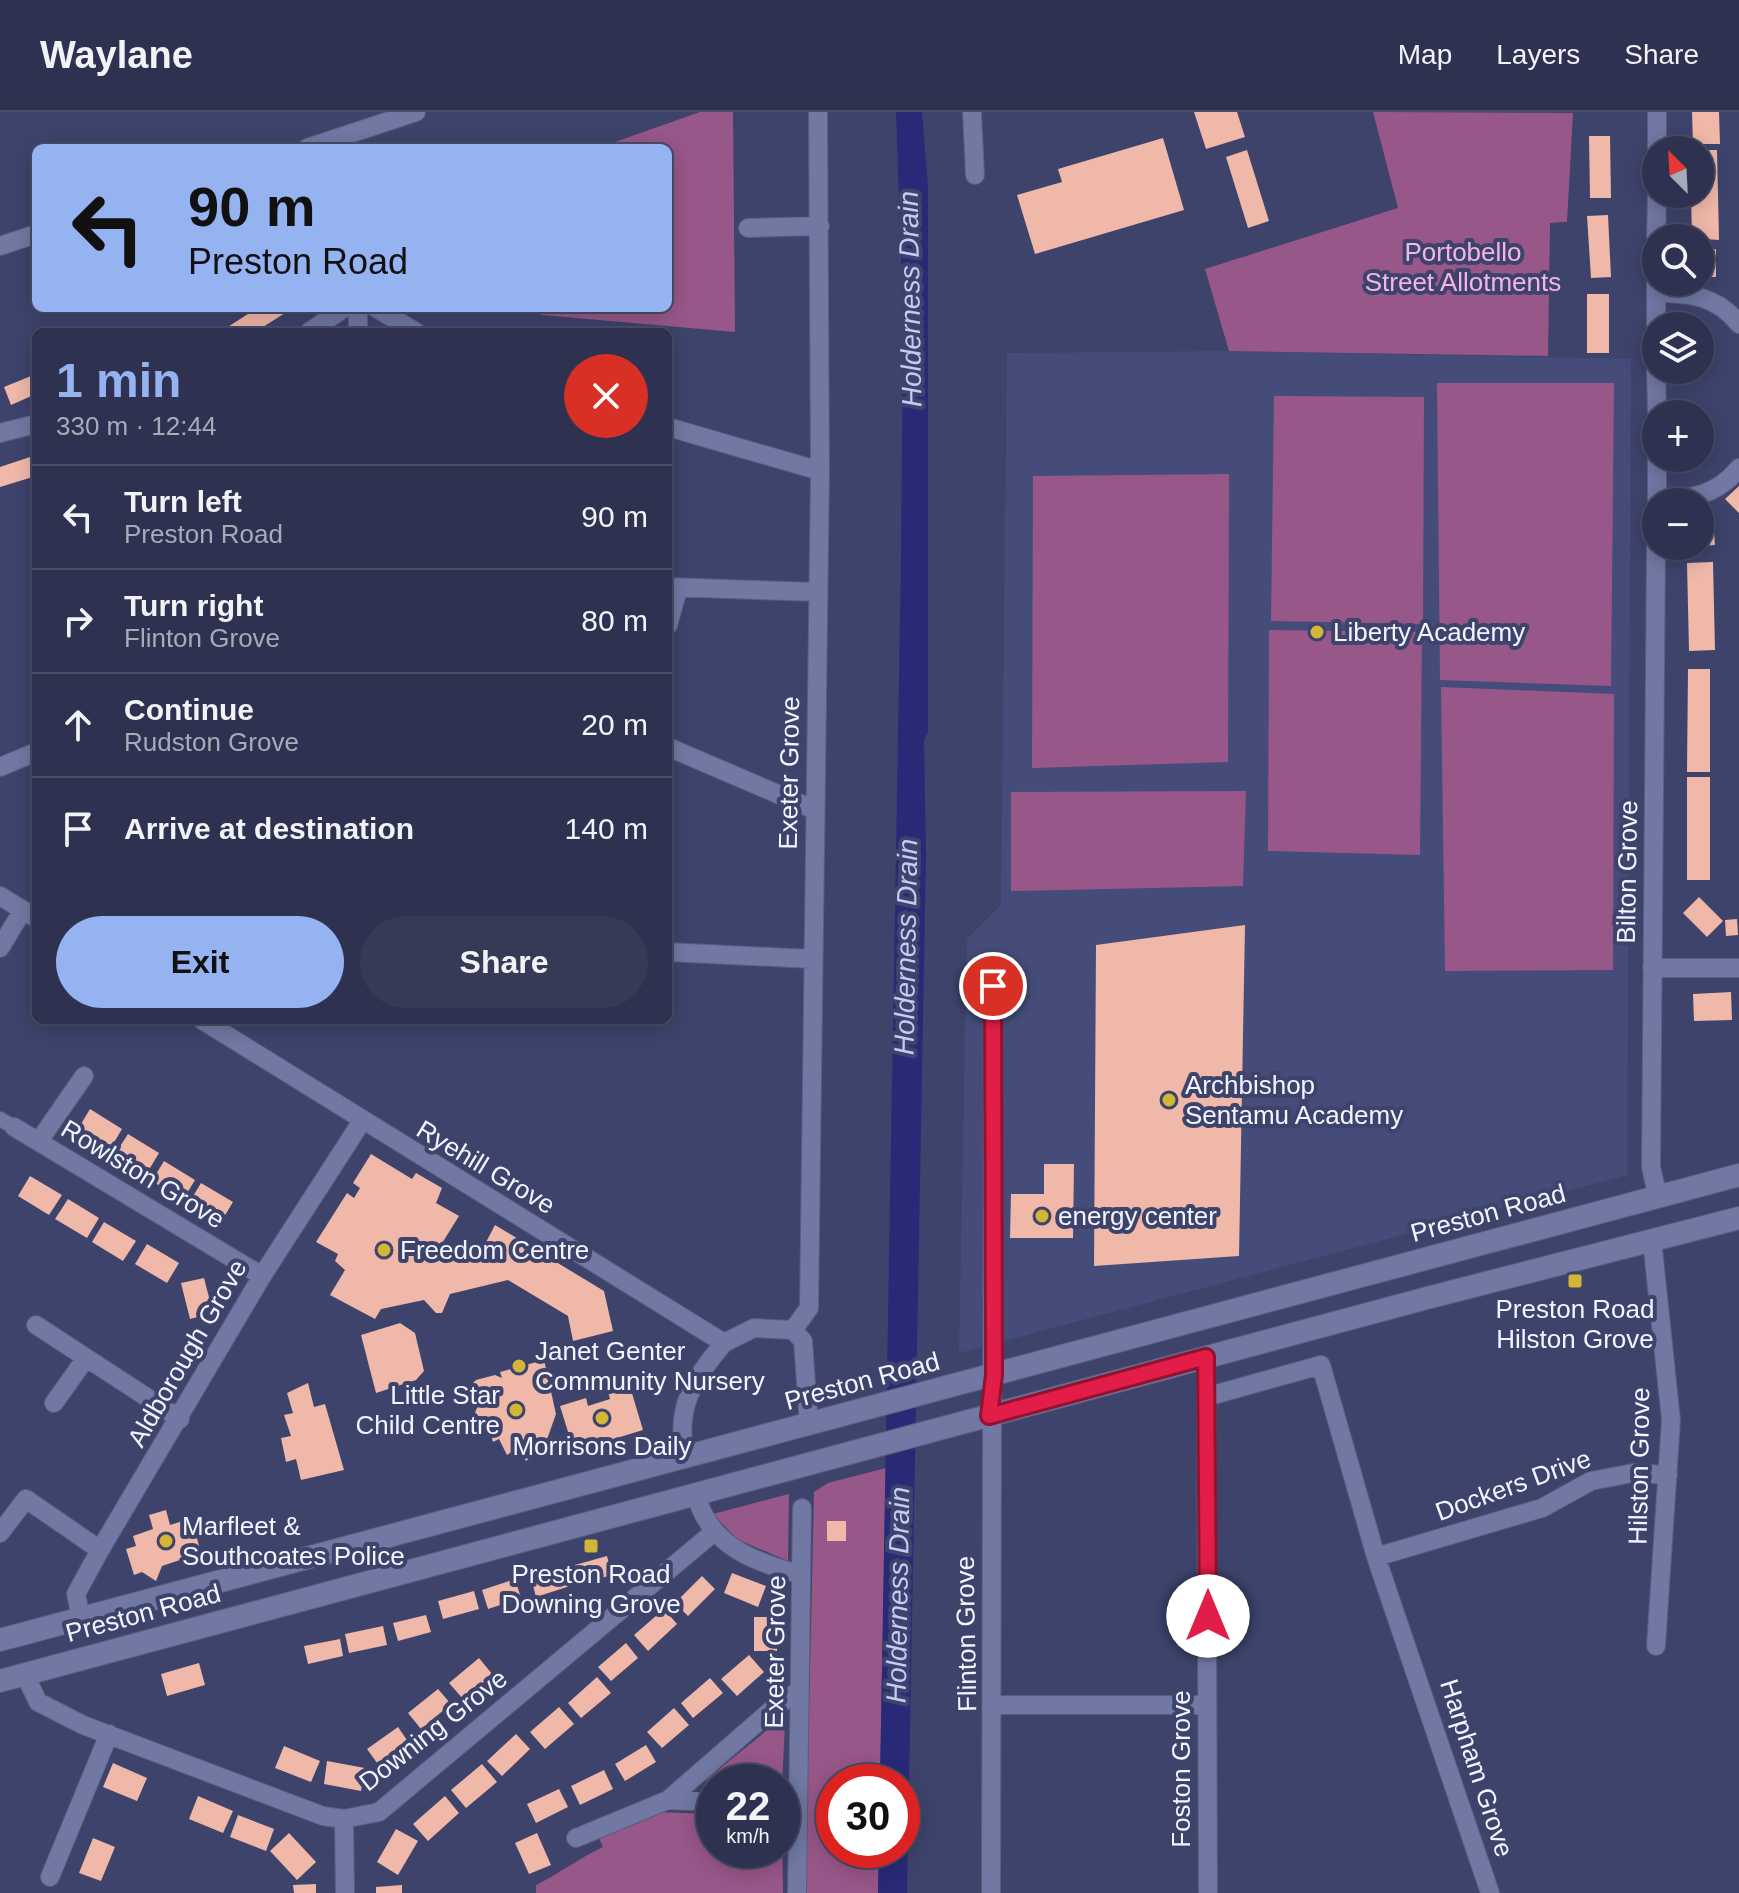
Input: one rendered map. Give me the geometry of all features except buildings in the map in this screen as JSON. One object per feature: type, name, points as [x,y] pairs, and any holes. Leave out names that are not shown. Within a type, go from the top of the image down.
[{"type":"street","points":[[332,144],[358,140],[416,112]]},
{"type":"street","name":"Exeter Grove","points":[[793,1330],[809,1308],[820,471],[818,112]]},
{"type":"street","points":[[972,112],[975,175]]},
{"type":"street","points":[[1657,112],[1657,136]]},
{"type":"street","points":[[748,228],[820,226]]},
{"type":"street","points":[[0,246],[32,235]]},
{"type":"street","points":[[1700,296],[1710,299],[1739,324]]},
{"type":"street","points":[[315,328],[338,312]]},
{"type":"street","points":[[383,312],[409,328]]},
{"type":"street","points":[[0,433],[32,425]]},
{"type":"street","points":[[672,428],[820,471]]},
{"type":"street","points":[[1714,490],[1739,468]]},
{"type":"street","name":"Bilton Grove","points":[[1656,560],[1651,1167],[1658,1198]]},
{"type":"street","points":[[673,588],[818,592]]},
{"type":"street","points":[[672,749],[815,810]]},
{"type":"street","points":[[0,767],[32,754]]},
{"type":"street","points":[[0,896],[29,914],[0,948]]},
{"type":"street","points":[[672,952],[812,959]]},
{"type":"street","points":[[1652,968],[1739,968]]},
{"type":"street","name":"Flinton Grove","points":[[991,1893],[994,1705],[989,1416],[994,1375],[993,986]]},
{"type":"street","name":"Ryehill Grove","points":[[208,1024],[724,1343]]},
{"type":"street","name":"Rowlston Grove","points":[[39,1141],[84,1076]]},
{"type":"street","name":"Aldborough Grove","points":[[81,1618],[76,1594],[100,1550],[262,1276],[362,1121]]},
{"type":"street","name":"Rowlston Grove","points":[[7,1123],[262,1276]]},
{"type":"street","name":"Preston Road","points":[[0,1640],[685,1456],[863,1412],[1739,1175]]},
{"type":"street","name":"Preston Road","points":[[0,1681],[1206,1357],[1739,1218]]},
{"type":"street","name":"Hilston Grove","points":[[1652,1240],[1671,1420],[1656,1646]]},
{"type":"street","points":[[36,1325],[180,1419]]},
{"type":"street","points":[[685,1456],[679,1431],[685,1405],[700,1371],[724,1343],[754,1328],[793,1330],[803,1341],[809,1425]]},
{"type":"street","name":"Foston Grove","points":[[1206,1357],[1208,1893]]},
{"type":"street","points":[[54,1403],[86,1358]]},
{"type":"street","name":"Harpham Grove","points":[[1206,1397],[1321,1365],[1376,1557],[1414,1659],[1490,1893]]},
{"type":"street","name":"Dockers Drive","points":[[1376,1557],[1542,1508],[1591,1481],[1633,1473],[1668,1475]]},
{"type":"street","points":[[696,1495],[701,1514],[714,1532],[752,1561],[801,1575]]},
{"type":"street","points":[[0,1533],[26,1499],[100,1550]]},
{"type":"street","name":"Exeter Grove","points":[[794,1764],[800,1690],[802,1508]]},
{"type":"street","name":"Downing Grove","points":[[25,1675],[38,1702],[83,1725],[215,1777],[323,1816],[344,1819],[379,1812],[714,1532]]},
{"type":"street","points":[[576,1838],[668,1800],[776,1706],[800,1690]]},
{"type":"street","points":[[994,1705],[1206,1705]]},
{"type":"street","points":[[50,1877],[109,1734]]},
{"type":"street","points":[[668,1800],[696,1801]]},
{"type":"street","points":[[344,1819],[345,1893]]},
{"type":"street","name":"Exeter Grove","points":[[795,1868],[797,1893]]},
{"type":"shaded area","name":"Liberty Academy","points":[[1229,351],[1631,359],[1627,1175],[959,1353],[967,939],[1001,905],[1007,353]]},
{"type":"green space","points":[[700,112],[733,112],[735,332],[542,315],[537,312],[672,312],[672,144],[609,144]]},
{"type":"green space","name":"Portobello Street Allotments","points":[[1373,112],[1573,113],[1567,222],[1550,223],[1548,356],[1229,351],[1205,269],[1398,208]]},
{"type":"green space","points":[[1437,383],[1614,383],[1611,686],[1440,680]]},
{"type":"green space","points":[[1274,396],[1424,397],[1423,624],[1271,621]]},
{"type":"green space","points":[[1229,474],[1228,762],[1032,768],[1033,476]]},
{"type":"green space","points":[[1269,630],[1422,632],[1420,855],[1268,851]]},
{"type":"green space","points":[[1441,687],[1614,694],[1613,970],[1445,971]]},
{"type":"green space","points":[[1246,791],[1243,886],[1011,891],[1011,792]]},
{"type":"green space","points":[[886,1468],[880,1764],[816,1764],[816,1868],[879,1868],[878,1893],[805,1893],[814,1492],[828,1483]]},
{"type":"green space","points":[[789,1494],[788,1561],[737,1539],[713,1514]]},
{"type":"green space","points":[[782,1718],[785,1722],[783,1764],[725,1764]]},
{"type":"green space","points":[[656,1812],[696,1813],[696,1868],[783,1868],[783,1893],[536,1893],[536,1885],[603,1847],[598,1836]]},
{"type":"water","name":"Holderness Drain","points":[[896,112],[922,112],[928,187],[928,732],[924,740],[926,855],[909,1764],[880,1764],[901,559],[903,319]]},
{"type":"water","points":[[879,1868],[907,1868],[907,1893],[878,1893]]},
{"type":"place","name":"Liberty Academy","points":[[1317,632]]},
{"type":"place","name":"Archbishop Sentamu Academy","points":[[1169,1100]]},
{"type":"place","name":"energy center","points":[[1042,1216]]},
{"type":"place","name":"Freedom Centre","points":[[384,1250]]},
{"type":"place","name":"Preston Road Hilston Grove","points":[[1575,1281]]},
{"type":"place","name":"Janet Genter Community Nursery","points":[[519,1366]]},
{"type":"place","name":"Little Star Child Centre","points":[[516,1410]]},
{"type":"place","name":"Morrisons Daily","points":[[602,1418]]},
{"type":"place","name":"Marfleet & Southcoates Police","points":[[166,1541]]},
{"type":"place","name":"Preston Road Downing Grove","points":[[591,1546]]},
{"type":"route","points":[[993,986],[994,1375],[989,1416],[1206,1357],[1208,1616]]}]
